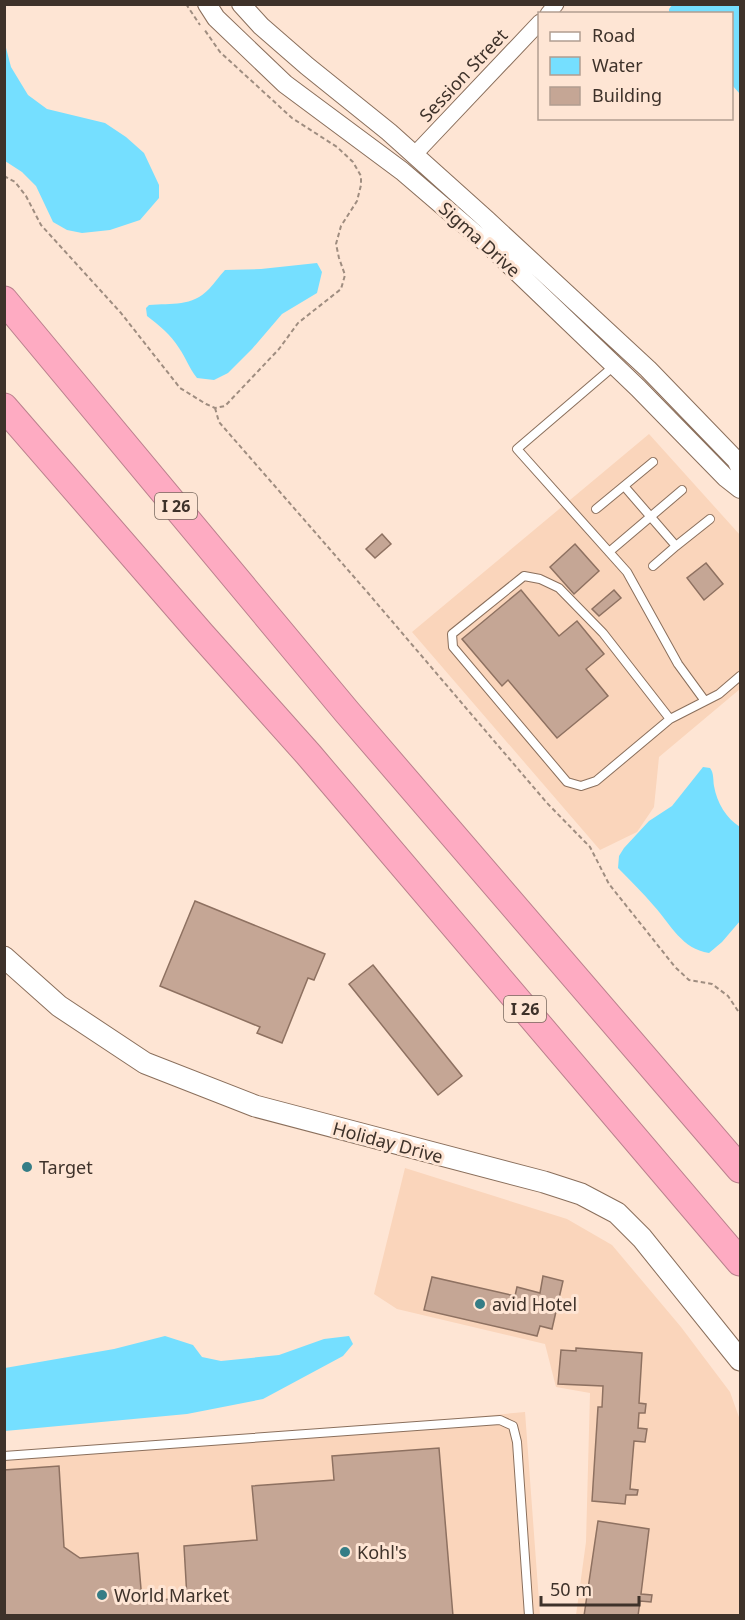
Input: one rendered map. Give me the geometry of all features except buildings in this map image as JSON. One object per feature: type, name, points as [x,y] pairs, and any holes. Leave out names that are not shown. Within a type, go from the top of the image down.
[{"type":"highway","name":"I 26","points":[[4,300],[347,712],[741,1169]]},
{"type":"highway","name":"I 26","points":[[4,407],[309,755],[741,1262]]},
{"type":"main road","name":"Holiday Drive","points":[[4,957],[59,1006],[145,1063],[255,1106],[544,1182],[581,1194],[617,1213],[642,1238],[741,1360]]},
{"type":"street","name":"Sigma Drive","points":[[207,4],[216,18],[285,84],[402,171],[493,249],[615,366],[726,478],[741,489]]},
{"type":"street","name":"Sigma Drive","points":[[241,4],[261,26],[299,59],[415,154],[648,369],[736,460],[741,468]]},
{"type":"street","name":"Session Street","points":[[415,154],[538,24]]},
{"type":"street","points":[[402,171],[415,154]]},
{"type":"lane","points":[[615,366],[517,449],[627,572],[678,664],[705,701]]},
{"type":"lane","points":[[596,509],[652,462]]},
{"type":"lane","points":[[624,486],[676,546]]},
{"type":"lane","points":[[609,552],[682,490]]},
{"type":"lane","points":[[653,566],[710,519]]},
{"type":"lane","points":[[670,718],[603,633],[559,588],[540,579],[524,576],[452,634],[453,647],[567,782],[581,786],[596,782],[670,718],[720,694],[741,676]]},
{"type":"lane","points":[[4,1456],[500,1420],[513,1426],[517,1442],[529,1616]]},
{"type":"path","points":[[4,176],[15,182],[26,196],[40,225],[121,313],[180,388],[215,408],[225,406],[279,349],[298,323],[341,289],[345,275],[336,244],[341,226],[357,201],[361,176],[353,162],[337,147],[292,118],[220,52],[186,4]]},
{"type":"path","points":[[215,408],[219,422],[547,803],[590,847],[609,884],[675,967],[688,980],[712,984],[728,996],[741,1014]]},
{"type":"shaded area","points":[[649,434],[740,535],[740,689],[659,757],[654,807],[637,832],[600,850],[412,632]]},
{"type":"shaded area","points":[[405,1168],[567,1219],[612,1245],[681,1327],[730,1392],[740,1420],[740,1615],[576,1615],[586,1542],[590,1393],[556,1387],[545,1344],[397,1309],[374,1294]]},
{"type":"shaded area","points":[[525,1412],[540,1615],[5,1616],[5,1461]]},
{"type":"water","points":[[673,4],[738,4],[740,7],[740,94],[733,86],[733,12],[669,12]]},
{"type":"water","points":[[5,44],[11,67],[28,95],[47,109],[105,123],[144,153],[159,185],[159,198],[140,220],[110,230],[82,233],[67,230],[53,222],[36,186],[22,172],[5,161]]},
{"type":"water","points":[[317,263],[322,272],[317,293],[282,314],[228,373],[214,380],[197,378],[172,339],[147,316],[146,308],[149,305],[181,303],[196,299],[209,289],[225,270]]},
{"type":"water","points":[[703,767],[710,768],[713,774],[715,792],[726,815],[740,827],[740,921],[709,953],[691,947],[684,941],[618,868],[619,856],[624,848],[649,821],[672,806]]},
{"type":"water","points":[[165,1336],[193,1345],[202,1357],[221,1361],[279,1355],[324,1339],[349,1336],[353,1344],[343,1356],[263,1399],[187,1414],[5,1431],[5,1368],[114,1349]]},
{"type":"place","name":"Target","points":[[27,1167]]},
{"type":"place","name":"avid Hotel","points":[[480,1304]]},
{"type":"place","name":"Kohl's","points":[[345,1552]]},
{"type":"place","name":"World Market","points":[[102,1595]]}]
